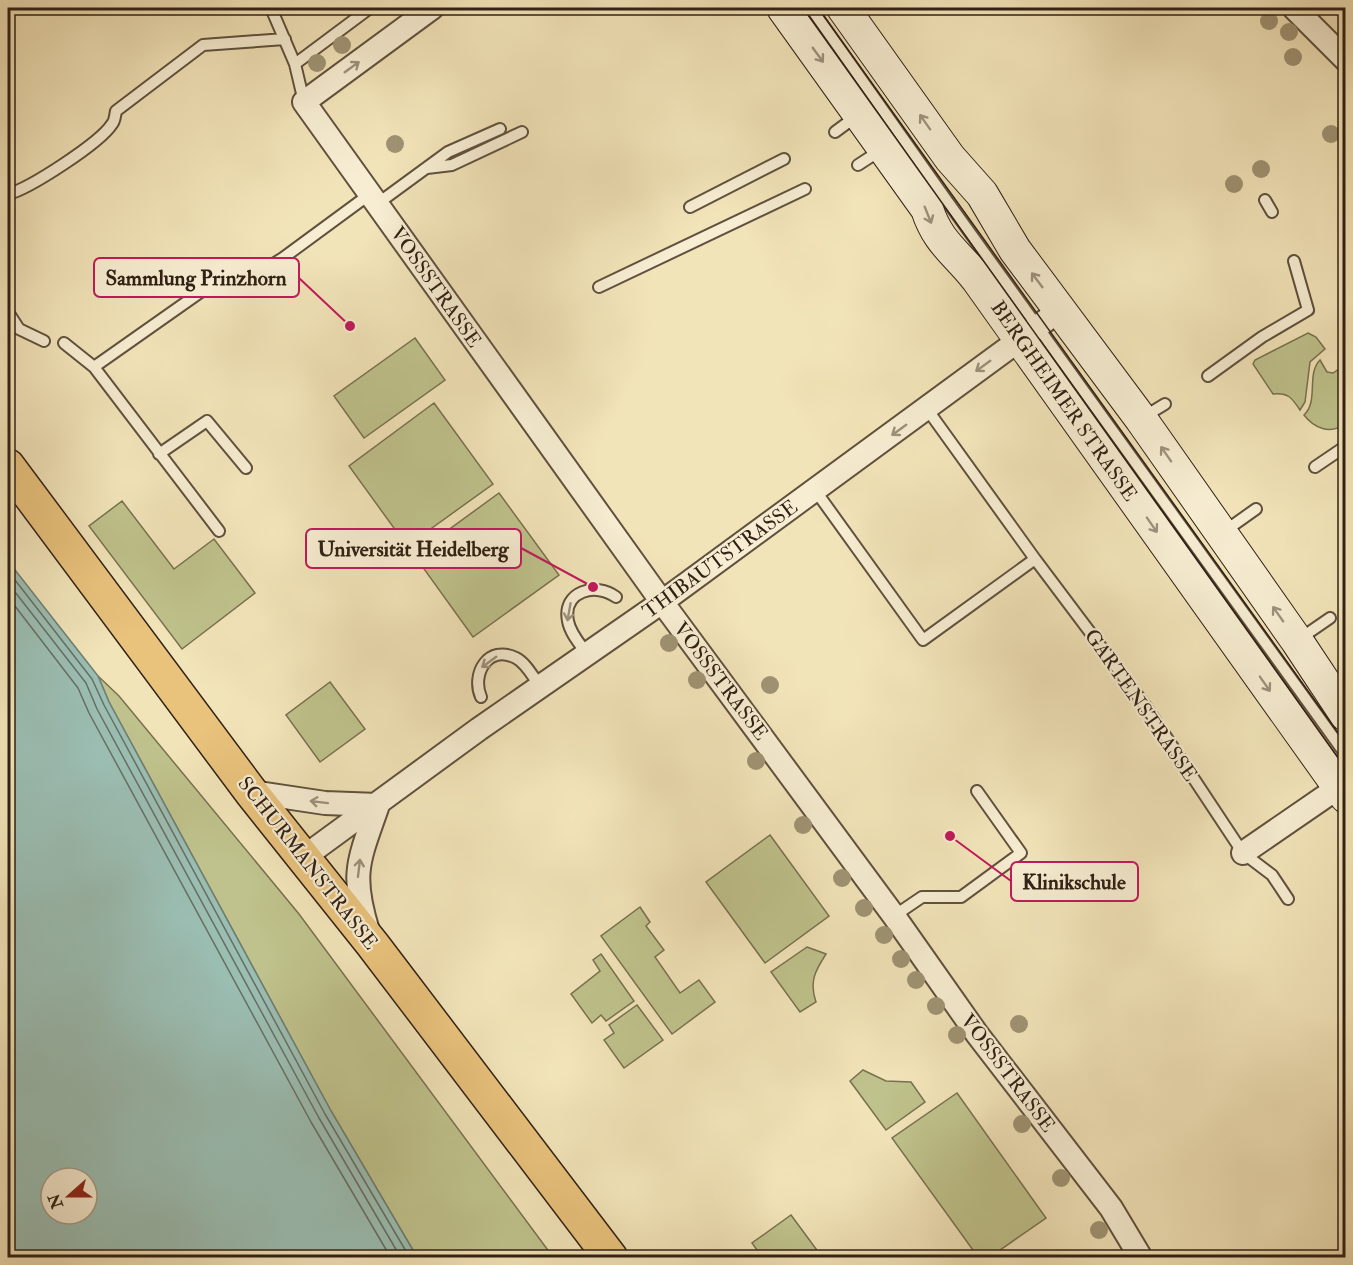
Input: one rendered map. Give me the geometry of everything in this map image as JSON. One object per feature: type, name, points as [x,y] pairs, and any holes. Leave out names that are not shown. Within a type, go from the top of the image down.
[{"type":"main road","name":"SCHURMANSTRASSE","points":[[8,466],[251,792],[373,945],[611,1257]]},
{"type":"street","points":[[304,102],[432,8]]},
{"type":"street","name":"BERGHEIMER STRASSE","points":[[783,8],[860,113],[871,157],[927,210],[941,241],[1039,325],[1153,411],[1222,533],[1346,715]]},
{"type":"street","name":"BERGHEIMER STRASSE","points":[[843,8],[950,158],[982,194],[1000,229],[1039,325],[1342,792]]},
{"type":"street","points":[[1294,8],[1346,60]]},
{"type":"street","name":"VOSSSTRASSE","points":[[304,102],[662,603],[894,916],[977,1034],[1111,1208],[1141,1257]]},
{"type":"street","name":"THIBAUTSTRASSE","points":[[304,857],[540,686],[662,603],[1039,325]]},
{"type":"street","points":[[251,792],[325,803],[378,805],[357,866],[358,897],[373,945]]},
{"type":"street","points":[[1243,853],[1342,792]]},
{"type":"lane","points":[[271,8],[294,64],[304,102]]},
{"type":"lane","points":[[294,64],[370,8]]},
{"type":"lane","points":[[811,8],[945,198],[1039,325],[1346,754]]},
{"type":"lane","points":[[8,194],[25,189],[99,139],[113,123],[116,111],[203,45],[285,39]]},
{"type":"lane","points":[[835,132],[860,113]]},
{"type":"lane","points":[[94,367],[212,284],[254,276],[448,152],[500,129]]},
{"type":"lane","points":[[426,168],[452,165],[522,132]]},
{"type":"lane","points":[[690,207],[784,159]]},
{"type":"lane","points":[[599,287],[805,189]]},
{"type":"lane","points":[[1265,200],[1272,212]]},
{"type":"lane","points":[[1208,376],[1253,343],[1308,310],[1294,261]]},
{"type":"lane","points":[[8,312],[19,329],[44,340]]},
{"type":"lane","points":[[64,343],[94,367],[219,531]]},
{"type":"lane","name":"GARTENSTRASSE","points":[[927,409],[1035,559],[1147,708],[1243,853],[1272,875],[1288,899]]},
{"type":"lane","points":[[159,454],[207,421],[246,468]]},
{"type":"lane","points":[[1316,467],[1346,446]]},
{"type":"lane","points":[[815,490],[923,640],[1035,559]]},
{"type":"lane","points":[[1222,533],[1256,509]]},
{"type":"lane","points":[[587,654],[568,623],[569,605],[574,597],[590,589],[600,589],[616,597]]},
{"type":"lane","points":[[1297,641],[1330,618]]},
{"type":"lane","points":[[481,698],[477,689],[478,670],[491,657],[500,655],[518,659],[540,686]]},
{"type":"lane","points":[[894,916],[922,897],[961,897],[1021,853],[977,791]]},
{"type":"green space","points":[[1308,333],[1316,337],[1325,349],[1310,362],[1305,402],[1300,410],[1289,397],[1273,394],[1253,364],[1255,360]]},
{"type":"green space","points":[[415,338],[445,380],[364,438],[334,396]]},
{"type":"green space","points":[[1320,360],[1327,372],[1333,373],[1339,369],[1345,378],[1345,424],[1334,429],[1317,426],[1304,415],[1311,402],[1314,373]]},
{"type":"green space","points":[[434,403],[493,484],[407,546],[349,466]]},
{"type":"green space","points":[[499,493],[559,575],[473,637],[414,555]]},
{"type":"green space","points":[[122,501],[174,569],[214,539],[255,593],[182,649],[89,526]]},
{"type":"green space","points":[[98,676],[119,696],[299,914],[553,1257],[417,1257],[331,1111],[109,702]]},
{"type":"green space","points":[[330,682],[365,729],[320,762],[286,715]]},
{"type":"green space","points":[[770,835],[829,916],[765,963],[706,882]]},
{"type":"green space","points":[[640,907],[650,922],[646,926],[664,950],[655,957],[680,993],[699,980],[715,1002],[672,1034],[601,936]]},
{"type":"green space","points":[[807,947],[826,954],[814,977],[813,988],[816,1002],[800,1012],[771,972]]},
{"type":"green space","points":[[601,954],[634,1001],[606,1021],[601,1015],[592,1023],[571,994],[600,971],[593,960]]},
{"type":"green space","points":[[637,1005],[663,1040],[624,1068],[604,1040],[614,1033],[609,1025]]},
{"type":"green space","points":[[863,1070],[886,1081],[911,1082],[925,1102],[886,1130],[850,1081]]},
{"type":"green space","points":[[957,1093],[1046,1218],[990,1257],[978,1257],[892,1138]]},
{"type":"green space","points":[[791,1215],[822,1257],[762,1257],[752,1243]]},
{"type":"water","points":[[8,561],[98,676],[109,702],[331,1111],[417,1257],[8,1257]]},
{"type":"tram line","points":[[803,8],[1346,769]]},
{"type":"tram line","points":[[818,8],[1346,744]]},
{"type":"place","name":"Sammlung Prinzhorn","points":[[350,326]]},
{"type":"place","name":"Universität Heidelberg","points":[[593,587]]},
{"type":"place","name":"Klinikschule","points":[[950,836]]}]
